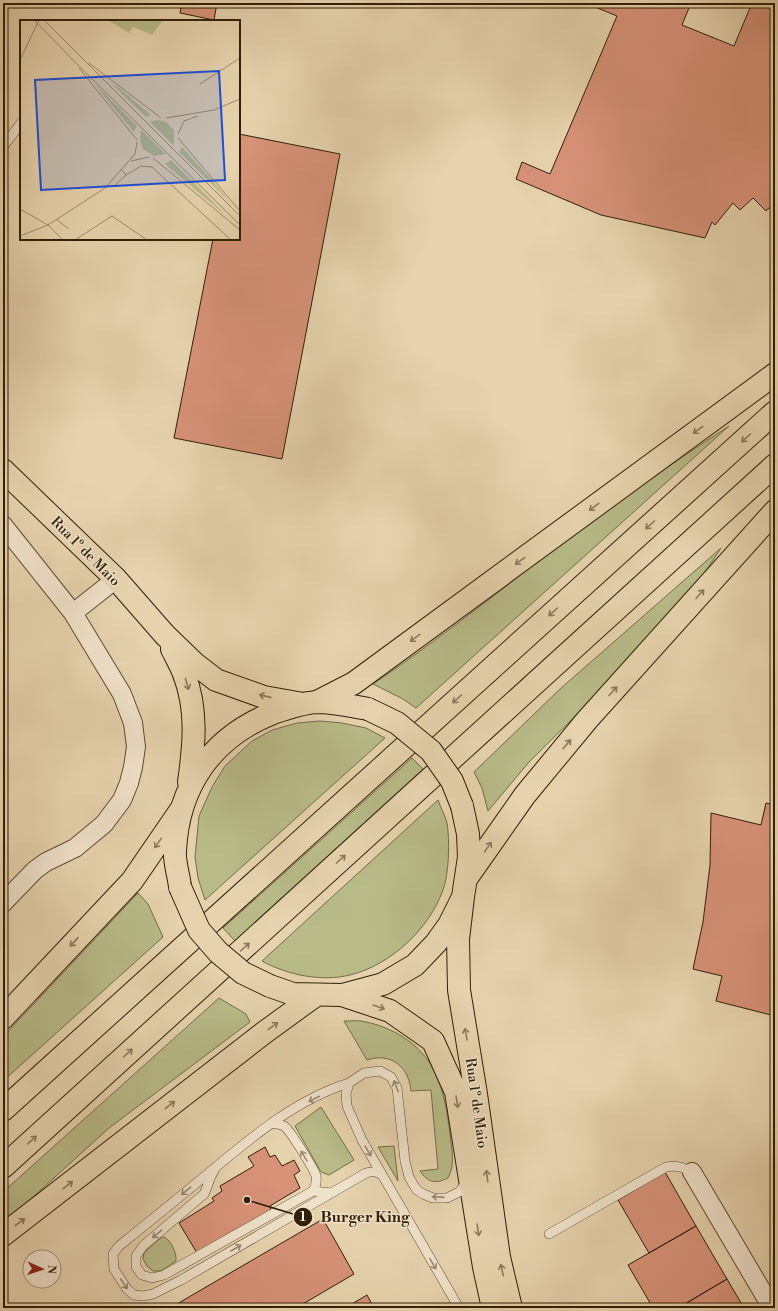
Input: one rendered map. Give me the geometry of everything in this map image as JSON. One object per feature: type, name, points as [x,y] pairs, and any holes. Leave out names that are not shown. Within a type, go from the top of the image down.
[{"type":"main road","points":[[3,1018],[132,881],[180,811],[189,788],[206,760],[226,739],[257,719],[289,707],[310,703],[354,683],[775,374]]},
{"type":"main road","points":[[3,1110],[775,412]]},
{"type":"main road","points":[[3,1167],[775,465]]},
{"type":"main road","name":"Rua 1º de Maio","points":[[3,470],[116,579],[165,635],[216,680],[264,697],[310,703],[342,704],[368,709],[398,722],[431,751],[452,781],[462,806],[468,834],[469,857],[458,939],[459,990],[476,1094],[498,1250],[511,1308]]},
{"type":"main road","points":[[180,811],[175,852],[180,887],[199,930],[218,952],[243,973],[270,986],[293,994],[342,995],[383,984],[415,965],[436,943],[449,925],[464,888],[525,794],[587,720],[775,511]]},
{"type":"main road","name":"Rua 1º de Maio","points":[[165,635],[184,674],[191,698],[194,717],[194,746],[189,788]]},
{"type":"main road","points":[[3,1235],[265,1032],[316,995]]},
{"type":"main road","name":"Rua 1º de Maio","points":[[342,995],[390,1011],[433,1041],[456,1092],[484,1267],[493,1308]]},
{"type":"street","points":[[3,525],[73,613],[122,694],[133,723],[136,747],[129,783],[122,800],[104,824],[75,848],[46,862],[35,870],[3,903]]},
{"type":"street","points":[[73,613],[116,579]]},
{"type":"street","points":[[692,1172],[772,1308]]},
{"type":"lane","points":[[3,147],[20,125]]},
{"type":"lane","points":[[322,1192],[318,1201],[174,1284],[153,1294],[143,1296],[134,1295],[127,1290],[114,1269],[113,1254],[119,1246],[218,1165],[289,1111],[333,1089],[349,1083],[364,1073],[380,1071],[391,1077],[398,1088],[405,1161],[409,1177],[416,1189],[433,1198],[447,1198],[460,1192],[470,1179]]},
{"type":"lane","points":[[349,1083],[346,1094],[348,1106],[362,1140],[458,1308]]},
{"type":"lane","points":[[272,1123],[285,1127],[292,1136],[316,1175],[317,1184],[322,1192]]},
{"type":"lane","points":[[218,1165],[209,1178],[209,1184],[204,1194],[143,1246],[136,1256],[136,1267],[142,1275],[152,1278],[164,1275],[322,1192],[372,1171],[378,1172],[382,1175]]},
{"type":"lane","points":[[549,1234],[666,1167],[674,1165],[681,1166],[692,1172]]},
{"type":"green space","points":[[729,426],[416,708],[403,699],[373,684],[457,624],[594,519]]},
{"type":"green space","points":[[721,548],[690,595],[635,657],[529,762],[488,811],[482,788],[474,772],[560,689]]},
{"type":"green space","points":[[320,721],[342,723],[366,728],[385,738],[205,900],[198,878],[195,857],[199,816],[212,787],[225,766],[252,741],[272,730],[297,723]]},
{"type":"green space","points":[[412,758],[423,769],[235,941],[223,928]]},
{"type":"green space","points":[[438,800],[447,823],[448,830],[449,847],[447,875],[437,904],[418,931],[407,943],[380,963],[365,970],[339,977],[328,978],[305,976],[282,970],[262,961]]},
{"type":"green space","points":[[138,893],[148,904],[163,937],[3,1081],[3,1037]]},
{"type":"green space","points":[[219,998],[246,1014],[250,1022],[109,1128],[22,1207],[3,1222],[3,1192]]},
{"type":"green space","points":[[344,1021],[363,1021],[394,1032],[418,1049],[431,1065],[439,1081],[449,1124],[452,1167],[448,1178],[436,1182],[432,1181],[426,1178],[420,1171],[438,1169],[431,1090],[411,1091],[410,1082],[407,1075],[403,1069],[391,1060],[376,1058],[367,1060]]},
{"type":"green space","points":[[321,1107],[354,1160],[329,1175],[321,1172],[295,1126]]},
{"type":"green space","points":[[394,1146],[398,1181],[378,1147]]},
{"type":"green space","points":[[164,1237],[169,1241],[173,1248],[176,1255],[176,1261],[161,1271],[153,1271],[147,1266],[143,1259],[144,1253],[159,1239]]},
{"type":"building","points":[[182,3],[217,3],[214,20],[180,13]]},
{"type":"building","points":[[691,3],[682,25],[734,46],[752,3],[775,3],[775,203],[766,211],[753,198],[740,210],[733,203],[715,225],[712,222],[705,238],[601,215],[516,179],[522,162],[550,174],[617,16],[588,4]]},
{"type":"building","points":[[240,134],[340,154],[282,459],[174,438],[213,240],[240,240]]},
{"type":"building","points":[[766,803],[775,805],[775,1016],[716,1001],[722,976],[693,969],[703,922],[710,865],[711,813],[761,825]]},
{"type":"building","points":[[265,1147],[270,1157],[275,1155],[282,1166],[294,1160],[300,1171],[294,1175],[300,1188],[270,1206],[271,1211],[197,1253],[179,1223],[214,1201],[212,1198],[222,1191],[220,1186],[254,1166],[248,1157]]},
{"type":"building","points":[[665,1172],[696,1226],[649,1253],[618,1200]]},
{"type":"building","points":[[323,1219],[354,1274],[296,1308],[170,1308]]},
{"type":"building","points":[[696,1226],[727,1279],[678,1308],[653,1308],[628,1265]]},
{"type":"building","points":[[727,1279],[744,1308],[680,1307]]},
{"type":"building","points":[[367,1295],[374,1308],[345,1308]]},
{"type":"place","name":"Burger King","points":[[247,1200]]}]
